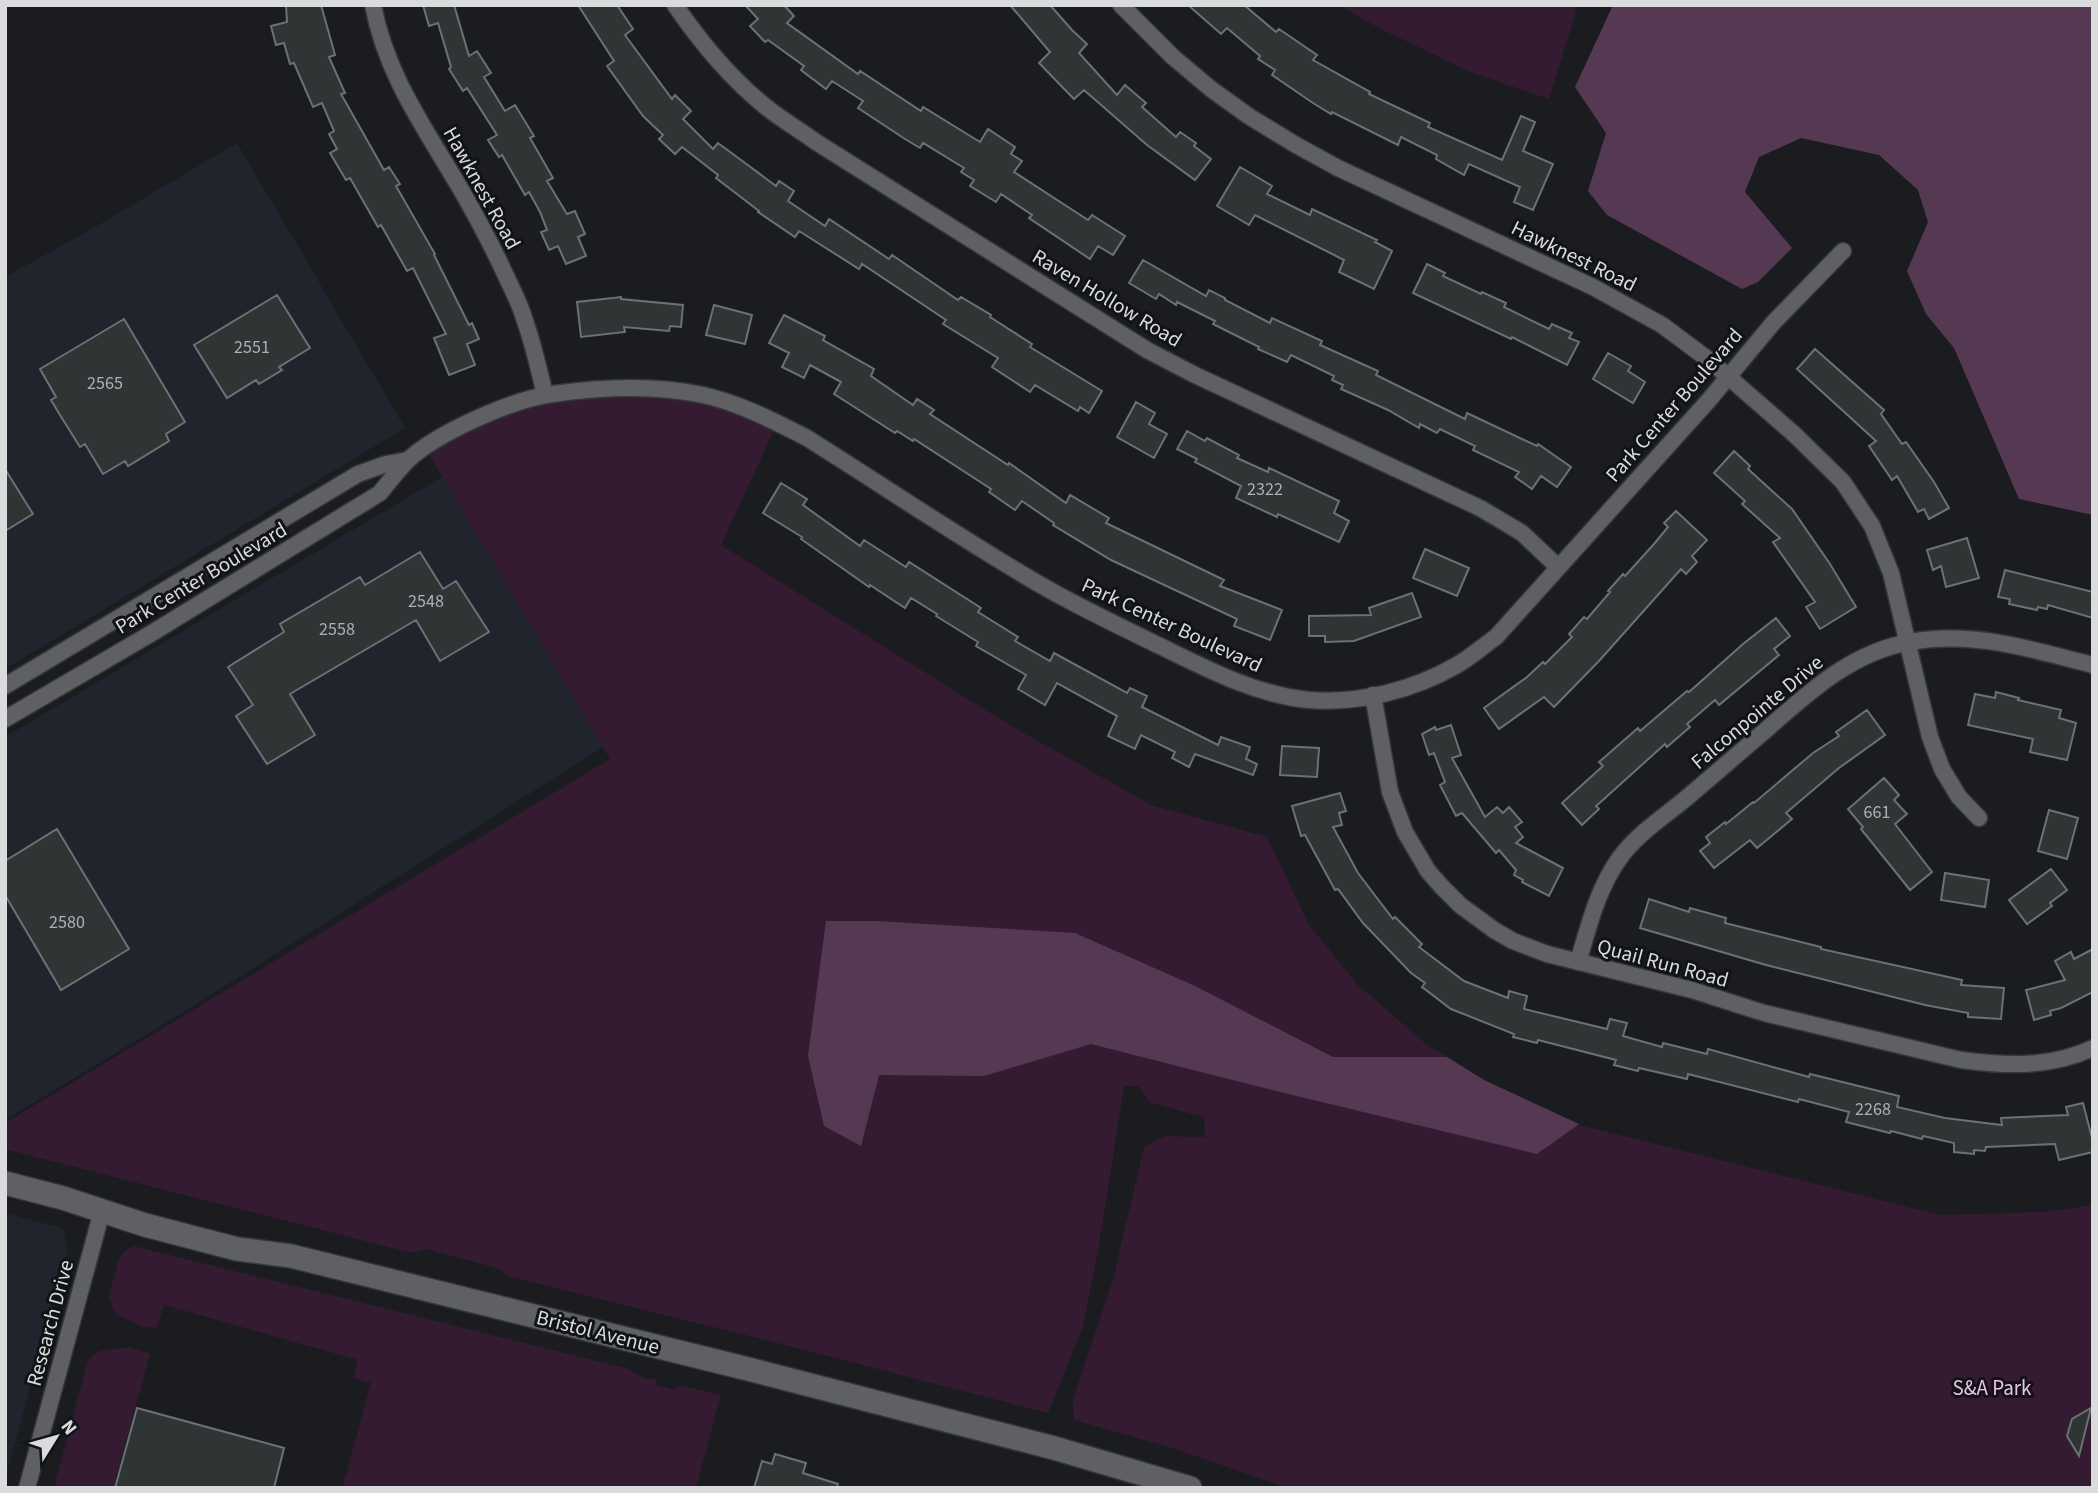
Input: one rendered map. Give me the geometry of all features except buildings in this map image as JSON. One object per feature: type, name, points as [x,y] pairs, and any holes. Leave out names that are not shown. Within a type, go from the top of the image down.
[{"type":"street","name":"Hawknest Road","points":[[373,5],[378,32],[389,64],[462,190],[523,314],[545,395]]},
{"type":"street","name":"Raven Hollow Road","points":[[674,5],[698,39],[727,72],[766,107],[816,142],[1147,350],[1480,508],[1522,533],[1558,567]]},
{"type":"street","name":"Hawknest Road","points":[[1121,5],[1172,57],[1211,89],[1262,124],[1338,168],[1593,286],[1662,324],[1729,376],[1827,466],[1843,482],[1872,526],[1891,573],[1930,737],[1942,769],[1959,797],[1979,818]]},
{"type":"street","name":"Park Center Boulevard","points":[[5,719],[152,633],[380,493],[408,460],[464,424],[545,395],[605,390],[685,392],[723,401],[760,415],[807,438],[1046,588],[1096,615],[1242,684],[1309,699],[1344,699],[1419,684],[1458,664],[1496,637],[1773,323],[1843,251]]},
{"type":"street","name":"Park Center Boulevard","points":[[5,686],[358,474],[408,460]]},
{"type":"street","name":"Falconpointe Drive","points":[[1578,962],[1601,892],[1616,863],[1636,840],[1819,684],[1847,666],[1908,642],[1940,638],[2007,643],[2093,666]]},
{"type":"street","name":"Quail Run Road","points":[[1373,695],[1390,792],[1405,832],[1428,871],[1460,905],[1513,941],[1547,954],[1692,990],[1764,1013],[1961,1060],[2032,1065],[2057,1061],[2093,1048]]},
{"type":"street","name":"Bristol Avenue","points":[[5,1183],[237,1249],[291,1256],[748,1369],[1054,1448],[1190,1488]]},
{"type":"street","name":"Research Drive","points":[[27,1488],[102,1211]]},
{"type":"shaded area","points":[[1613,5],[2093,5],[2093,515],[2019,499],[1954,348],[1926,314],[1907,271],[1928,222],[1918,190],[1879,155],[1801,138],[1759,157],[1745,192],[1792,248],[1758,282],[1742,289],[1607,215],[1588,191],[1606,133],[1575,87]]},
{"type":"shaded area","points":[[237,143],[405,428],[5,669],[5,277]]},
{"type":"shaded area","points":[[457,468],[619,737],[192,1007],[5,1120],[5,737]]},
{"type":"shaded area","points":[[826,921],[877,921],[1075,933],[1195,986],[1333,1057],[1447,1057],[1484,1080],[1579,1124],[1537,1154],[1091,1044],[984,1076],[879,1075],[861,1146],[824,1126],[808,1056]]},
{"type":"shaded area","points":[[5,1213],[58,1227],[64,1231],[68,1249],[5,1480]]},
{"type":"green space","points":[[1339,5],[1578,5],[1549,99],[1470,72],[1377,27]]},
{"type":"green space","name":"S&A Park","points":[[682,392],[777,424],[721,545],[1008,724],[1151,805],[1267,837],[1309,925],[1357,984],[1426,1044],[1484,1080],[1579,1125],[1940,1215],[2045,1212],[2093,1205],[2093,1488],[1288,1488],[1169,1447],[1074,1420],[1073,1400],[1113,1279],[1144,1147],[1165,1136],[1205,1137],[1204,1117],[1151,1103],[1138,1086],[1124,1086],[1098,1252],[1082,1329],[1048,1413],[511,1277],[496,1268],[427,1249],[412,1253],[5,1149],[5,1123],[610,759],[425,448],[524,401]]},
{"type":"green space","points":[[134,1246],[629,1369],[644,1378],[657,1380],[656,1385],[675,1390],[678,1385],[721,1395],[696,1488],[342,1488],[371,1383],[353,1378],[358,1360],[164,1305],[157,1328],[143,1327],[116,1314],[108,1297],[119,1259],[125,1251]]},
{"type":"green space","points":[[129,1347],[150,1354],[113,1488],[54,1488],[88,1360],[99,1351]]}]
